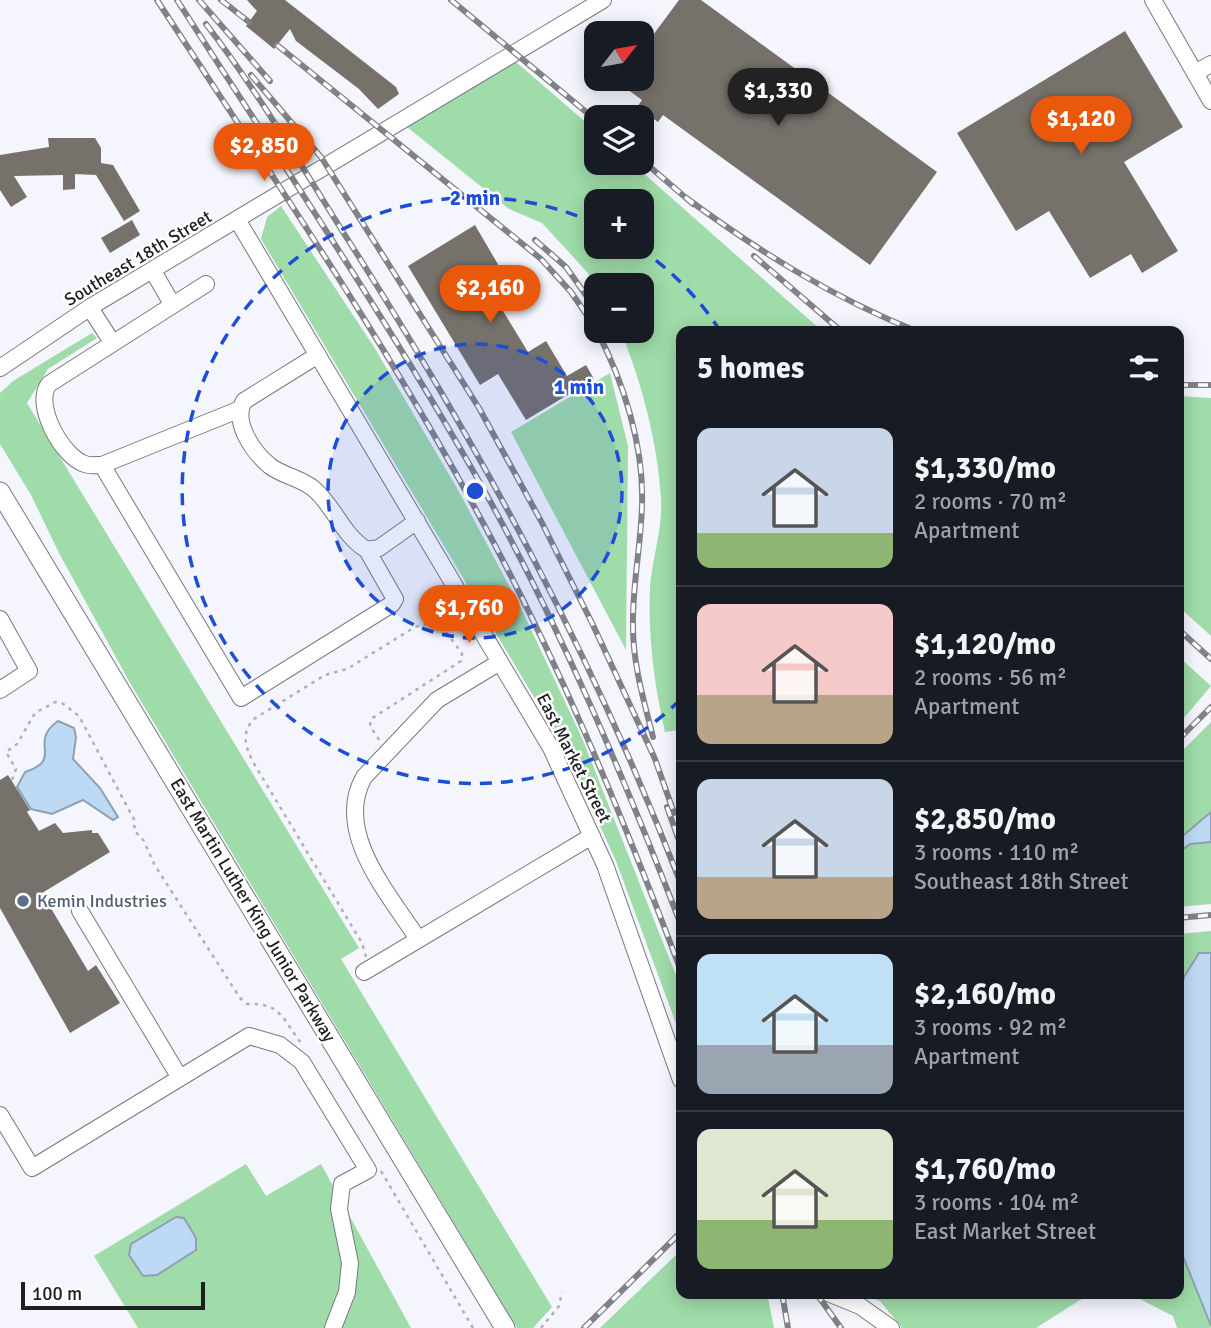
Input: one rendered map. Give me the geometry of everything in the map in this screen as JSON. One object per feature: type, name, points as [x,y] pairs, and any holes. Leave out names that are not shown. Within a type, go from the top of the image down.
[{"type":"main road","name":"East Martin Luther King Junior Parkway","points":[[0,492],[505,1328]]},
{"type":"street","name":"Southeast 18th Street","points":[[0,368],[90,308],[603,0]]},
{"type":"street","points":[[1153,0],[1211,101]]},
{"type":"street","points":[[1195,73],[1211,64]]},
{"type":"street","name":"East Market Street","points":[[238,221],[551,748],[592,836],[638,952],[676,1065]]},
{"type":"street","points":[[153,271],[172,304]]},
{"type":"street","points":[[206,284],[112,342],[99,355],[49,384],[43,392],[43,405],[49,421],[68,452],[84,464],[102,465],[238,410],[244,401],[318,355]]},
{"type":"street","points":[[90,308],[112,342]]},
{"type":"street","points":[[102,465],[241,698],[392,604],[395,598],[367,550],[354,542],[316,490],[271,467],[253,446],[240,422],[238,410]]},
{"type":"street","points":[[367,550],[379,548],[417,522]]},
{"type":"street","points":[[0,619],[29,671],[0,690]]},
{"type":"street","points":[[418,939],[365,855],[357,834],[357,790],[364,777],[437,700],[500,662]]},
{"type":"street","points":[[367,970],[592,836]]},
{"type":"street","points":[[80,911],[180,1078]]},
{"type":"street","points":[[0,1115],[32,1168],[249,1036],[280,1045],[302,1062],[368,1170],[342,1184],[339,1209],[351,1263],[347,1292],[333,1328]]},
{"type":"street","points":[[843,1299],[860,1306],[891,1328]]},
{"type":"path","points":[[367,970],[362,943],[247,750],[246,733],[254,719],[325,675],[347,669],[415,627],[426,624],[442,627],[450,634],[463,657],[371,719],[370,726],[387,752]]},
{"type":"path","points":[[12,780],[16,769],[6,752],[17,744],[35,713],[55,702],[79,716],[135,821],[134,830],[144,841],[154,864],[240,998],[247,1004],[262,1003],[274,1007],[308,1049]]},
{"type":"path","points":[[375,1161],[473,1328]]},
{"type":"path","points":[[541,1328],[559,1306],[562,1292]]},
{"type":"green space","points":[[515,61],[584,121],[584,175],[646,175],[816,326],[676,326],[676,731],[665,732],[651,643],[650,588],[660,521],[659,476],[647,413],[625,343],[654,343],[654,273],[588,273],[542,223],[509,209],[407,127]]},
{"type":"green space","points":[[281,206],[374,347],[457,488],[520,606],[582,738],[676,975],[676,1023],[616,861],[565,749],[261,239],[267,217]]},
{"type":"green space","points":[[92,333],[97,338],[48,369],[27,403],[359,948],[341,959],[552,1307],[533,1328],[517,1328],[130,683],[59,553],[31,495],[0,444],[0,393],[13,381]]},
{"type":"green space","points":[[610,373],[628,446],[626,650],[511,432]]},
{"type":"green space","points":[[1184,396],[1211,398],[1211,636],[1184,611]]},
{"type":"green space","points":[[1184,661],[1211,686],[1184,718]]},
{"type":"green space","points":[[1211,722],[1211,812],[1184,835],[1184,749]]},
{"type":"green space","points":[[1211,842],[1211,904],[1184,906],[1184,848],[1190,844]]},
{"type":"green space","points":[[1211,931],[1211,953],[1199,953],[1184,977],[1184,933]]},
{"type":"green space","points":[[246,1164],[266,1196],[321,1164],[411,1328],[138,1328],[94,1256]]},
{"type":"green space","points":[[676,1255],[676,1299],[768,1299],[774,1328],[600,1328]]},
{"type":"green space","points":[[1184,1259],[1211,1328],[1177,1328],[1173,1316],[1140,1299],[1184,1299]]},
{"type":"green space","points":[[874,1299],[1082,1299],[1036,1328],[902,1328],[880,1301]]},
{"type":"water","points":[[58,721],[74,728],[76,737],[73,759],[100,788],[118,817],[113,820],[83,800],[52,814],[31,809],[17,787],[25,772],[43,762],[45,736]]},
{"type":"water","points":[[1211,812],[1211,842],[1190,844],[1184,848],[1184,835]]},
{"type":"water","points":[[1199,953],[1211,953],[1211,1326],[1184,1259],[1184,977]]},
{"type":"water","points":[[176,1217],[184,1218],[196,1238],[196,1250],[157,1275],[143,1276],[129,1255],[131,1244]]},
{"type":"building","points":[[247,0],[285,0],[396,87],[399,94],[378,109],[359,89],[296,41],[290,29],[274,49],[246,26],[257,11]]},
{"type":"building","points":[[679,0],[701,0],[937,172],[870,265],[663,115],[658,122],[654,119],[654,105],[638,105],[642,100],[630,91],[654,91],[654,34]]},
{"type":"building","points":[[1125,31],[1183,127],[1124,162],[1178,251],[1142,273],[1131,254],[1090,278],[1049,211],[1016,231],[957,133]]},
{"type":"building","points":[[48,138],[95,138],[101,148],[101,163],[113,165],[140,211],[124,221],[96,175],[75,174],[75,189],[63,190],[63,175],[14,176],[27,197],[11,207],[0,190],[0,155],[49,147]]},
{"type":"building","points":[[132,220],[140,235],[110,253],[101,238]]},
{"type":"building","points":[[475,225],[503,273],[486,283],[528,352],[546,341],[567,376],[586,365],[594,379],[526,420],[498,374],[480,385],[408,266]]},
{"type":"building","name":"Kemin Industries","points":[[8,775],[30,810],[27,812],[39,831],[55,823],[63,833],[92,830],[92,833],[98,833],[110,852],[42,893],[88,971],[96,965],[120,1003],[70,1033],[0,908],[0,780]]},
{"type":"railway","points":[[157,0],[358,309],[434,435],[501,556],[584,731],[676,958]]},
{"type":"railway","points":[[177,0],[373,304],[484,490],[539,596],[590,704],[676,912]]},
{"type":"railway","points":[[199,0],[270,81]]},
{"type":"railway","points":[[221,0],[249,22]]},
{"type":"railway","points":[[451,0],[584,110]]},
{"type":"railway","points":[[206,24],[294,153],[392,310],[485,469],[570,631],[646,798],[676,872]]},
{"type":"railway","points":[[277,45],[541,259],[584,311]]},
{"type":"railway","points":[[251,75],[321,157],[479,408],[541,521],[593,625],[655,759],[674,813]]},
{"type":"railway","points":[[654,170],[693,204]]},
{"type":"railway","points":[[685,197],[796,272],[904,326]]},
{"type":"railway","points":[[535,240],[566,267],[584,292]]},
{"type":"railway","points":[[754,256],[835,326]]},
{"type":"railway","points":[[603,343],[624,393],[640,460],[642,505],[633,641],[653,737]]},
{"type":"railway","points":[[1184,385],[1211,385]]},
{"type":"railway","points":[[1184,634],[1211,659]]},
{"type":"railway","points":[[1184,734],[1211,707]]},
{"type":"railway","points":[[667,807],[676,832]]},
{"type":"railway","points":[[1184,917],[1211,915]]},
{"type":"railway","points":[[584,1328],[676,1237]]},
{"type":"railway","points":[[783,1299],[788,1328]]},
{"type":"railway","points":[[820,1299],[841,1328]]},
{"type":"place","name":"Kemin Industries","points":[[23,901]]}]
